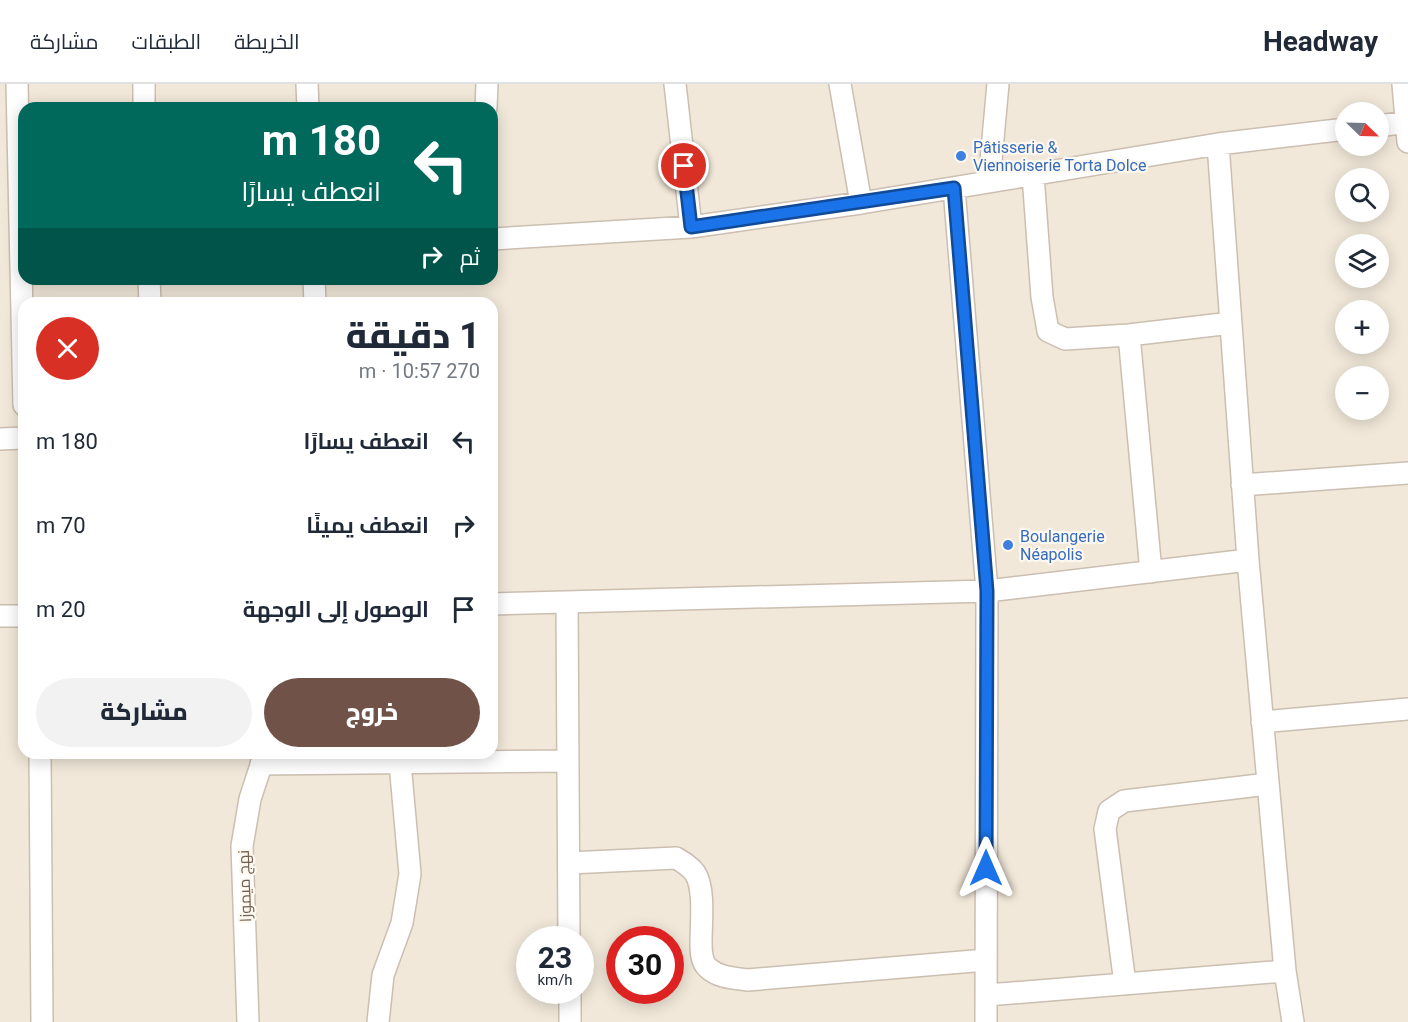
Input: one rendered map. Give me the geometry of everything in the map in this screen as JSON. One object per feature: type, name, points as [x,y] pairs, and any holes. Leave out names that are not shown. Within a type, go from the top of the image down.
[{"type":"street","points":[[17,84],[18,120]]},
{"type":"street","points":[[144,84],[144,102]]},
{"type":"street","points":[[307,84],[308,102]]},
{"type":"street","points":[[486,102],[487,84]]},
{"type":"street","points":[[675,84],[691,227]]},
{"type":"street","points":[[840,84],[861,203]]},
{"type":"street","points":[[989,182],[998,84]]},
{"type":"street","points":[[1389,127],[1407,129],[1403,84]]},
{"type":"street","points":[[498,239],[691,227],[861,203],[1218,144],[1335,130]]},
{"type":"street","points":[[1218,144],[1248,560],[1284,971],[1293,1022]]},
{"type":"street","points":[[1033,175],[1044,316],[1048,331],[1065,339],[1129,335],[1231,323]]},
{"type":"street","points":[[954,188],[987,591],[986,1022]]},
{"type":"street","points":[[1129,335],[1151,572]]},
{"type":"street","points":[[0,439],[18,438]]},
{"type":"street","points":[[1242,485],[1408,473]]},
{"type":"street","points":[[498,604],[987,591],[1248,560]]},
{"type":"street","points":[[567,602],[569,926]]},
{"type":"street","points":[[0,616],[18,616]]},
{"type":"street","points":[[1262,722],[1408,709]]},
{"type":"street","points":[[40,759],[42,1022]]},
{"type":"street","points":[[263,759],[400,763],[568,761]]},
{"type":"street","name":"نهج ميموزا","points":[[248,1022],[242,846],[250,799],[263,759]]},
{"type":"street","points":[[378,1022],[383,975],[402,923],[410,874],[400,763]]},
{"type":"street","points":[[1125,984],[1105,829],[1109,811],[1124,801],[1268,784]]},
{"type":"street","points":[[569,863],[676,858],[686,864],[694,873],[700,886],[701,956],[706,967],[718,975],[730,978],[748,980],[986,960]]},
{"type":"street","points":[[987,995],[1284,971]]},
{"type":"street","points":[[570,1004],[570,1022]]},
{"type":"shaded area","points":[[0,84],[1408,84],[1408,1022],[0,1022]]},
{"type":"place","name":"Pâtisserie & Viennoiserie Torta Dolce","points":[[961,156]]},
{"type":"place","name":"Boulangerie Néapolis","points":[[1008,545]]},
{"type":"route","points":[[684,166],[691,227],[954,188],[987,591],[986,868]]}]
